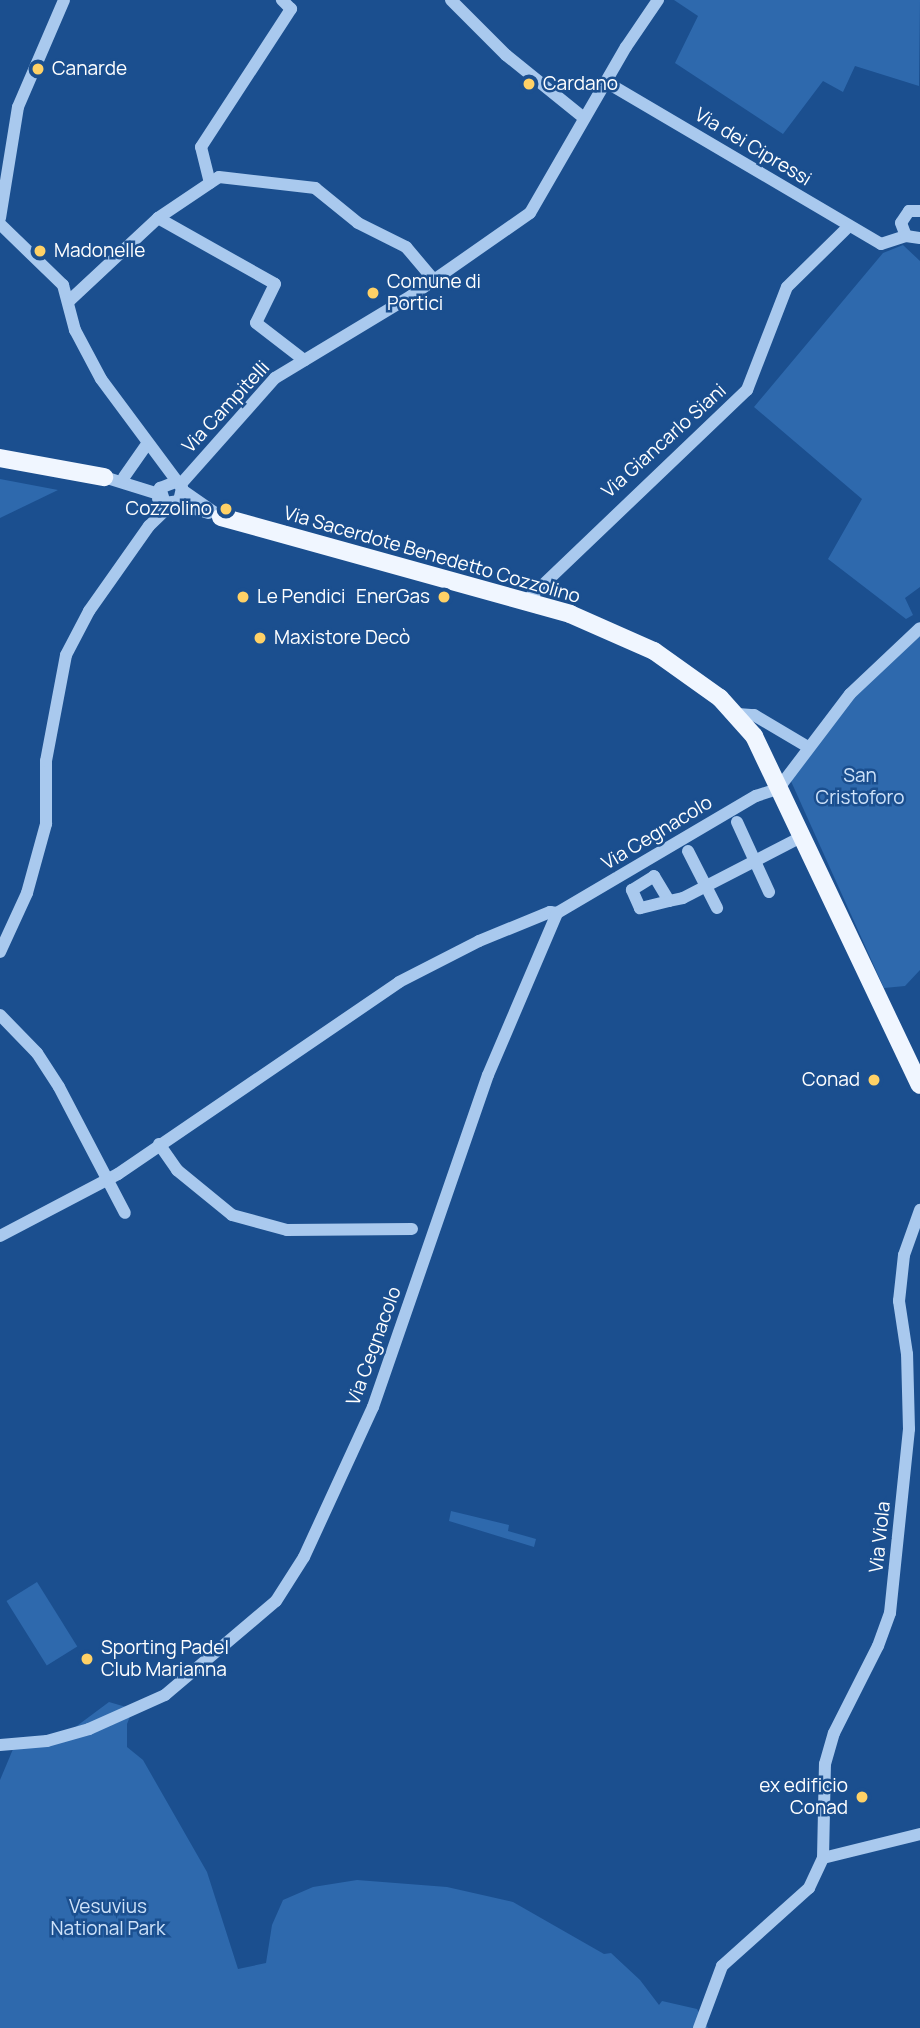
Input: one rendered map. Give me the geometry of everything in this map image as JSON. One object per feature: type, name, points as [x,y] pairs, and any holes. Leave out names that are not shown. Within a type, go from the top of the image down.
[{"type":"main road","name":"Via Sacerdote Benedetto Cozzolino","points":[[0,458],[104,477]]},
{"type":"main road","name":"Via Sacerdote Benedetto Cozzolino","points":[[221,517],[570,614],[654,651],[738,714],[754,736],[920,1085]]},
{"type":"street","points":[[0,218],[18,107],[65,0]]},
{"type":"street","points":[[210,183],[201,147],[291,9],[282,0]]},
{"type":"street","points":[[452,0],[506,55],[584,118]]},
{"type":"street","name":"Via Campitelli","points":[[170,486],[275,378],[434,280],[530,213],[584,118],[658,0]]},
{"type":"street","name":"Via dei Cipressi","points":[[606,82],[881,244]]},
{"type":"street","points":[[68,301],[158,218],[219,177],[315,188],[358,223],[406,247],[434,280]]},
{"type":"street","points":[[881,244],[917,208]]},
{"type":"street","points":[[158,218],[275,284],[256,323],[304,360]]},
{"type":"street","points":[[901,223],[915,240]]},
{"type":"street","points":[[0,224],[54,273],[68,301],[75,330],[101,379],[151,449],[170,486],[174,504],[149,526]]},
{"type":"street","name":"Via Giancarlo Siani","points":[[526,601],[747,390],[786,287],[849,226]]},
{"type":"street","points":[[881,244],[915,240]]},
{"type":"street","points":[[124,477],[151,449]]},
{"type":"street","name":"Via Sacerdote Benedetto Cozzolino","points":[[104,477],[170,486]]},
{"type":"street","name":"Via Sacerdote Benedetto Cozzolino","points":[[104,477],[124,477],[170,486],[221,517]]},
{"type":"street","points":[[0,952],[27,893],[46,824],[46,761],[66,656],[89,611],[149,526],[170,486]]},
{"type":"street","name":"Via Sacerdote Benedetto Cozzolino","points":[[170,486],[174,504],[221,517]]},
{"type":"street","points":[[778,789],[850,694],[920,628]]},
{"type":"street","points":[[738,714],[754,715],[808,747]]},
{"type":"street","name":"Via Cegnacolo","points":[[0,1745],[47,1741],[120,1714],[187,1681],[276,1601],[304,1557],[373,1407],[488,1075],[557,913],[756,796],[778,789]]},
{"type":"street","points":[[737,822],[769,892]]},
{"type":"street","points":[[669,901],[683,898],[705,883],[801,837]]},
{"type":"street","points":[[688,851],[717,908]]},
{"type":"street","name":"Via Cegnacolo","points":[[0,1237],[106,1179],[399,982],[479,941],[550,912],[557,913]]},
{"type":"street","points":[[0,1015],[43,1062],[83,1129],[125,1213]]},
{"type":"street","points":[[159,1144],[177,1170],[232,1215],[287,1230],[412,1229]]},
{"type":"street","name":"Via Viola","points":[[699,2028],[722,1966],[809,1888],[823,1858],[825,1764],[834,1733],[878,1646],[897,1570],[909,1429],[906,1353],[898,1301],[904,1255],[920,1210]]},
{"type":"street","points":[[823,1858],[920,1834]]},
{"type":"green space","points":[[674,0],[920,0],[919,86],[855,66],[843,92],[823,81],[783,134],[675,63],[698,16]]},
{"type":"green space","points":[[903,245],[920,261],[920,587],[905,598],[913,615],[906,619],[828,559],[862,499],[754,407],[883,253]]},
{"type":"green space","points":[[0,479],[58,490],[0,518]]},
{"type":"green space","name":"San Cristoforo","points":[[920,636],[920,970],[905,986],[884,988],[790,779],[852,697]]},
{"type":"green space","points":[[451,1511],[509,1525],[508,1531],[536,1539],[534,1547],[449,1521]]},
{"type":"green space","points":[[37,1582],[77,1646],[47,1666],[6,1601]]},
{"type":"green space","name":"Vesuvius National Park","points":[[109,1702],[133,1709],[127,1724],[127,1747],[143,1760],[207,1872],[238,1969],[266,1963],[272,1925],[283,1900],[313,1887],[357,1880],[447,1887],[513,1902],[604,1954],[611,1953],[640,1980],[659,2005],[662,2001],[697,2009],[708,2028],[0,2028],[0,1780],[16,1742],[62,1737]]},
{"type":"place","name":"Canarde","points":[[38,69]]},
{"type":"place","name":"Cardano","points":[[529,84]]},
{"type":"place","name":"Madonelle","points":[[40,251]]},
{"type":"place","name":"Comune di Portici","points":[[373,293]]},
{"type":"place","name":"Cozzolino","points":[[226,509]]},
{"type":"place","name":"Le Pendici","points":[[243,597]]},
{"type":"place","name":"EnerGas","points":[[444,597]]},
{"type":"place","name":"Maxistore Decò","points":[[260,638]]},
{"type":"place","name":"Conad","points":[[874,1080]]},
{"type":"place","name":"Sporting Padel Club Marianna","points":[[87,1659]]},
{"type":"place","name":"ex edificio Conad","points":[[862,1797]]}]
